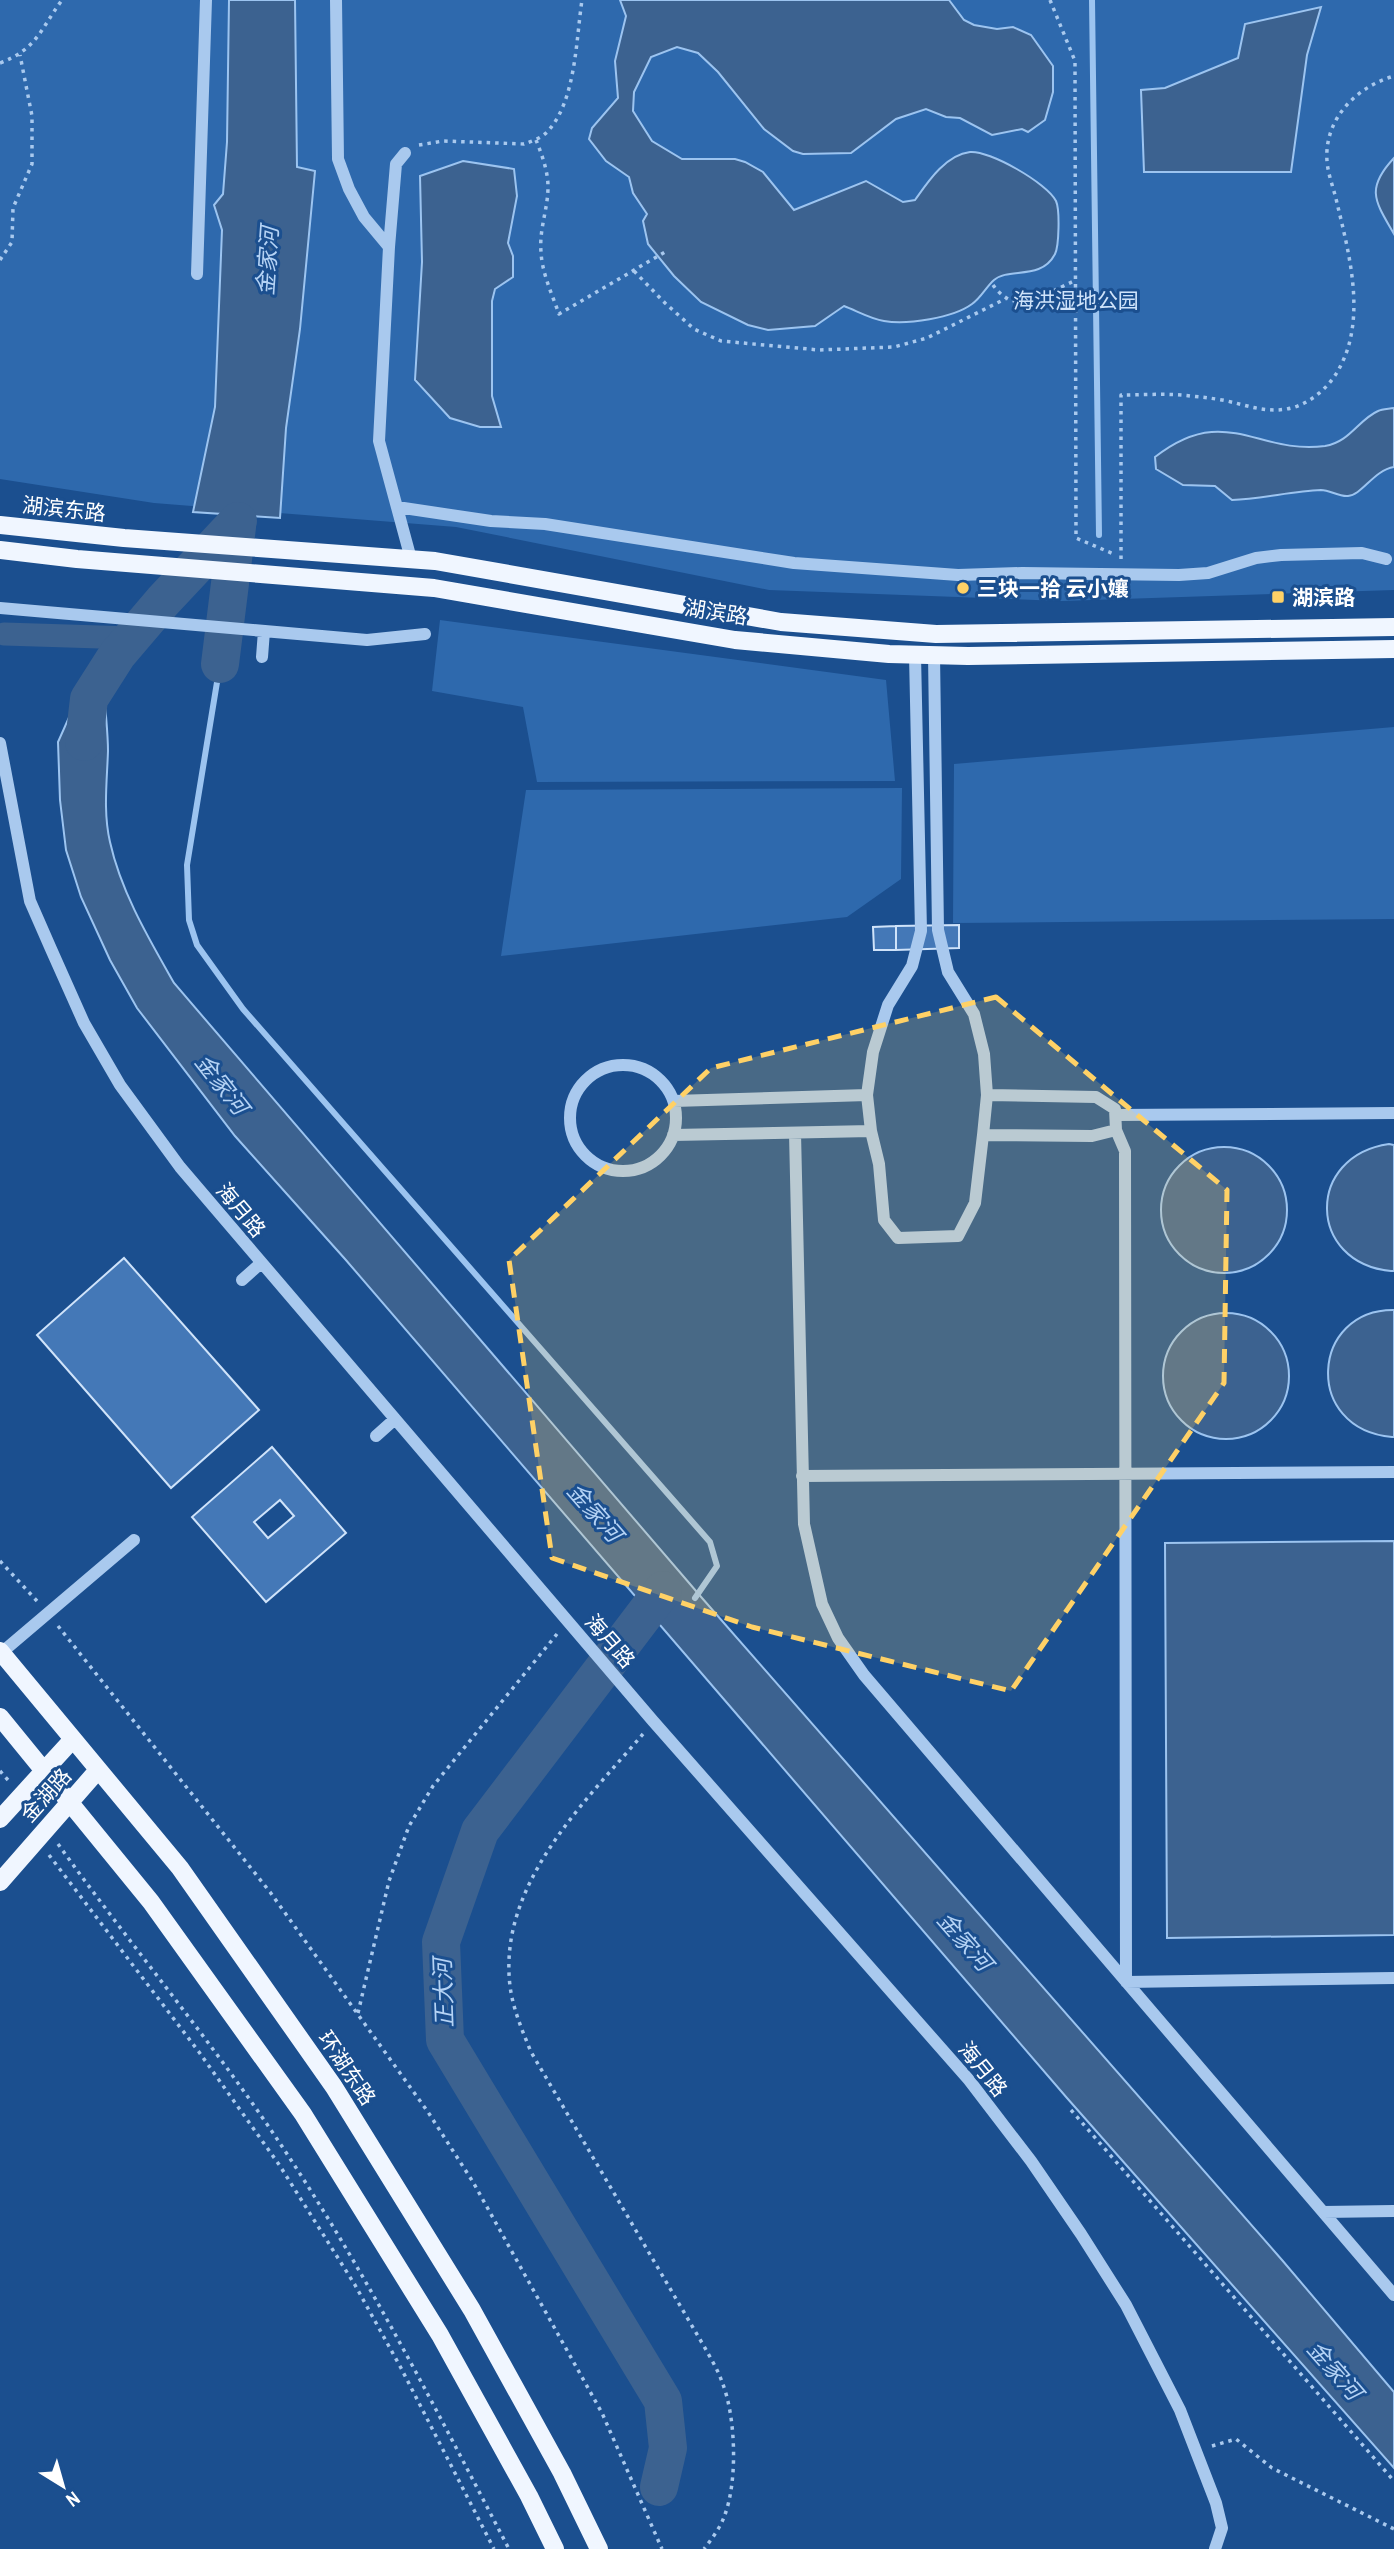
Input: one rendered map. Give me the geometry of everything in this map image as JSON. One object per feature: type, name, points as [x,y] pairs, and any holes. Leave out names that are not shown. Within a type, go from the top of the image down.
[{"type":"main road","name":"湖滨东路","points":[[0,525],[124,538]]},
{"type":"main road","name":"湖滨路","points":[[124,538],[443,562],[781,622],[936,634],[1394,627]]},
{"type":"main road","name":"湖滨路","points":[[0,550],[118,563],[434,588],[736,639],[915,655],[1394,649]]},
{"type":"main road","name":"环湖东路","points":[[1,1653],[180,1868],[334,2087],[472,2310],[562,2473],[599,2549]]},
{"type":"main road","points":[[0,1717],[151,1902],[303,2114],[440,2335],[529,2496],[555,2549]]},
{"type":"main road","name":"金湖路","points":[[0,1819],[73,1740]]},
{"type":"main road","name":"金湖路","points":[[0,1882],[98,1770]]},
{"type":"street","points":[[197,274],[206,0]]},
{"type":"street","points":[[335,0],[338,159],[363,217],[388,247]]},
{"type":"street","points":[[405,153],[396,164],[388,247],[379,441],[411,559]]},
{"type":"street","points":[[397,507],[491,521],[545,524],[794,564],[958,575],[1208,573],[1256,558],[1282,555],[1362,553],[1386,559]]},
{"type":"street","points":[[0,608],[367,640],[425,634]]},
{"type":"street","points":[[261,631],[262,657]]},
{"type":"street","points":[[915,655],[921,931],[912,966],[888,1004],[873,1052],[867,1095],[884,1220],[898,1238],[958,1236],[975,1203],[987,1095],[985,1054],[974,1014],[948,972],[938,930],[934,655]]},
{"type":"street","name":"海月路","points":[[0,743],[30,901],[84,1024],[120,1084],[180,1167],[261,1263],[653,1721],[969,2080],[1031,2161],[1126,2305],[1180,2410],[1216,2503],[1222,2528],[1215,2549]]},
{"type":"street","points":[[618,1065],[636,1066],[652,1073],[665,1085],[674,1101],[676,1118],[673,1135],[665,1150],[653,1162],[620,1171],[603,1167],[589,1158],[578,1145],[571,1129],[570,1111],[575,1094],[586,1080],[601,1070],[618,1065]]},
{"type":"street","points":[[674,1101],[867,1095]]},
{"type":"street","points":[[987,1095],[1097,1097],[1115,1109],[1116,1130],[1125,1151],[1126,1982]]},
{"type":"street","points":[[1116,1115],[1394,1113]]},
{"type":"street","points":[[984,1135],[1092,1136],[1116,1130]]},
{"type":"street","points":[[673,1135],[870,1131]]},
{"type":"street","points":[[795,1133],[804,1524],[811,1565],[822,1604],[838,1638],[864,1675],[1394,2295]]},
{"type":"street","points":[[242,1280],[261,1263]]},
{"type":"street","points":[[376,1436],[395,1419]]},
{"type":"street","points":[[802,1476],[1394,1472]]},
{"type":"street","points":[[1,1653],[134,1540]]},
{"type":"street","points":[[1126,1982],[1394,1978]]},
{"type":"street","points":[[1323,2212],[1394,2211]]},
{"type":"path","points":[[0,63],[20,55],[35,41],[62,0]]},
{"type":"path","points":[[405,153],[429,142],[524,144],[537,140],[548,132],[568,96],[582,0]]},
{"type":"path","points":[[1050,0],[1074,61],[1076,538],[1121,557]]},
{"type":"path","points":[[0,260],[12,242],[13,208],[32,164],[32,117],[20,55]]},
{"type":"path","points":[[1122,575],[1121,396],[1186,395],[1277,411],[1306,401],[1334,379],[1346,355],[1352,324],[1353,286],[1348,249],[1327,161],[1330,133],[1340,111],[1357,95],[1379,81],[1394,76]]},
{"type":"path","points":[[537,140],[546,169],[548,188],[540,232],[541,253],[544,272],[559,314],[665,253]]},
{"type":"path","points":[[634,271],[694,329],[721,341],[819,350],[894,347],[927,338],[1007,298]]},
{"type":"path","points":[[993,285],[1014,302],[1030,299],[1074,281]]},
{"type":"path","points":[[0,1561],[48,1614],[270,1892],[428,2112],[473,2182],[601,2413],[662,2549]]},
{"type":"path","points":[[358,2013],[389,1881],[409,1826],[433,1786],[568,1622]]},
{"type":"path","points":[[653,1721],[571,1819],[541,1861],[520,1906],[512,1931],[510,1984],[514,2009],[531,2052],[723,2383],[730,2414],[733,2452],[731,2487],[724,2516],[704,2549]]},
{"type":"path","points":[[0,1771],[20,1796]]},
{"type":"path","points":[[42,1835],[280,2166],[355,2285],[495,2549]]},
{"type":"path","points":[[42,1835],[208,2044],[290,2158],[365,2278],[509,2549]]},
{"type":"path","points":[[1071,2110],[1394,2481]]},
{"type":"path","points":[[1197,2451],[1236,2439],[1272,2468],[1394,2529]]},
{"type":"highlighted area","points":[[996,997],[1227,1190],[1224,1383],[1011,1691],[752,1627],[552,1558],[509,1260],[711,1068]]},
{"type":"green space","name":"海洪湿地公园","points":[[0,0],[1394,0],[1394,590],[1062,601],[769,590],[456,527],[154,503],[0,479]]},
{"type":"green space","points":[[440,620],[886,680],[895,781],[537,782],[523,707],[432,691]]},
{"type":"green space","points":[[1394,727],[1394,919],[953,923],[954,764]]},
{"type":"green space","points":[[902,788],[901,879],[847,917],[501,956],[526,790]]},
{"type":"water","points":[[229,0],[295,0],[297,167],[315,171],[300,329],[286,428],[280,518],[193,512],[215,407],[222,230],[214,205],[223,194],[227,142]]},
{"type":"water","points":[[620,0],[949,0],[964,20],[974,25],[997,29],[1013,27],[1031,35],[1053,66],[1053,92],[1045,120],[1028,132],[1022,129],[992,135],[960,118],[946,117],[926,109],[896,119],[851,153],[803,154],[793,151],[764,129],[718,72],[698,53],[677,47],[651,57],[634,92],[633,111],[652,141],[682,159],[735,159],[763,172],[794,210],[866,181],[903,202],[915,200],[938,171],[953,158],[970,152],[990,156],[1030,177],[1056,201],[1058,228],[1055,254],[1042,268],[1000,276],[975,302],[964,309],[942,317],[917,321],[879,320],[844,306],[815,326],[768,330],[748,325],[701,302],[674,276],[648,244],[643,221],[647,214],[633,193],[629,177],[606,161],[589,139],[592,128],[618,98],[615,61],[626,16]]},
{"type":"water","points":[[1321,7],[1307,55],[1291,172],[1144,172],[1141,90],[1165,88],[1238,58],[1245,24]]},
{"type":"water","points":[[1394,158],[1394,234],[1378,204],[1376,187],[1379,178]]},
{"type":"water","points":[[463,161],[514,169],[517,196],[508,243],[513,256],[513,277],[495,289],[492,301],[492,396],[501,427],[480,427],[450,418],[415,380],[422,262],[420,176]]},
{"type":"water","points":[[1394,408],[1394,467],[1380,473],[1353,495],[1321,490],[1232,500],[1215,486],[1183,485],[1156,469],[1155,457],[1180,441],[1202,433],[1241,434],[1301,447],[1325,446],[1341,440],[1378,411]]},
{"type":"water","points":[[83,686],[105,703],[108,751],[107,819],[115,861],[137,915],[174,983],[702,1598],[1282,2260],[1394,2392],[1394,2468],[1067,2098],[345,1259],[235,1136],[137,1008],[110,960],[81,897],[66,850],[60,800],[58,742]]},
{"type":"water","points":[[1389,1144],[1394,1145],[1394,1271],[1363,1264],[1343,1249],[1331,1230],[1327,1209],[1331,1187],[1342,1168],[1362,1153]]},
{"type":"water","points":[[1224,1147],[1248,1152],[1269,1165],[1282,1186],[1287,1210],[1282,1234],[1269,1255],[1248,1268],[1224,1273],[1200,1268],[1179,1255],[1166,1234],[1161,1210],[1166,1186],[1179,1165],[1200,1152]]},
{"type":"water","points":[[1394,1310],[1392,1437],[1363,1429],[1343,1414],[1331,1393],[1328,1370],[1333,1348],[1346,1328],[1366,1315]]},
{"type":"water","points":[[1226,1313],[1250,1318],[1271,1331],[1284,1352],[1289,1376],[1284,1400],[1271,1421],[1250,1434],[1226,1439],[1202,1434],[1181,1421],[1168,1400],[1163,1376],[1168,1352],[1181,1331],[1202,1318]]},
{"type":"water","points":[[1394,1541],[1394,1935],[1167,1938],[1165,1543]]},
{"type":"building","points":[[959,925],[959,948],[896,950],[896,926]]},
{"type":"building","points":[[896,926],[896,950],[874,950],[873,927]]},
{"type":"building","points":[[124,1258],[259,1410],[171,1488],[37,1335]]},
{"type":"building","points":[[272,1447],[346,1533],[266,1602],[192,1517]],"holes":[[[280,1500],[294,1516],[268,1538],[254,1522]]]},
{"type":"waterway","points":[[1092,0],[1099,535]]},
{"type":"waterway","name":"金家河","points":[[84,742],[89,699],[117,655],[238,521]]},
{"type":"waterway","name":"金家河","points":[[220,664],[237,527]]},
{"type":"waterway","points":[[4,634],[132,638]]},
{"type":"waterway","points":[[220,664],[187,865],[189,920],[197,945],[243,1009],[710,1542],[717,1566],[695,1598]]},
{"type":"waterway","name":"正大河","points":[[659,2487],[668,2448],[663,2401],[445,2040],[441,1942],[480,1831],[663,1590]]},
{"type":"place","name":"三块一拾 云小孃","points":[[963,588]]},
{"type":"place","name":"湖滨路","points":[[1278,597]]}]
